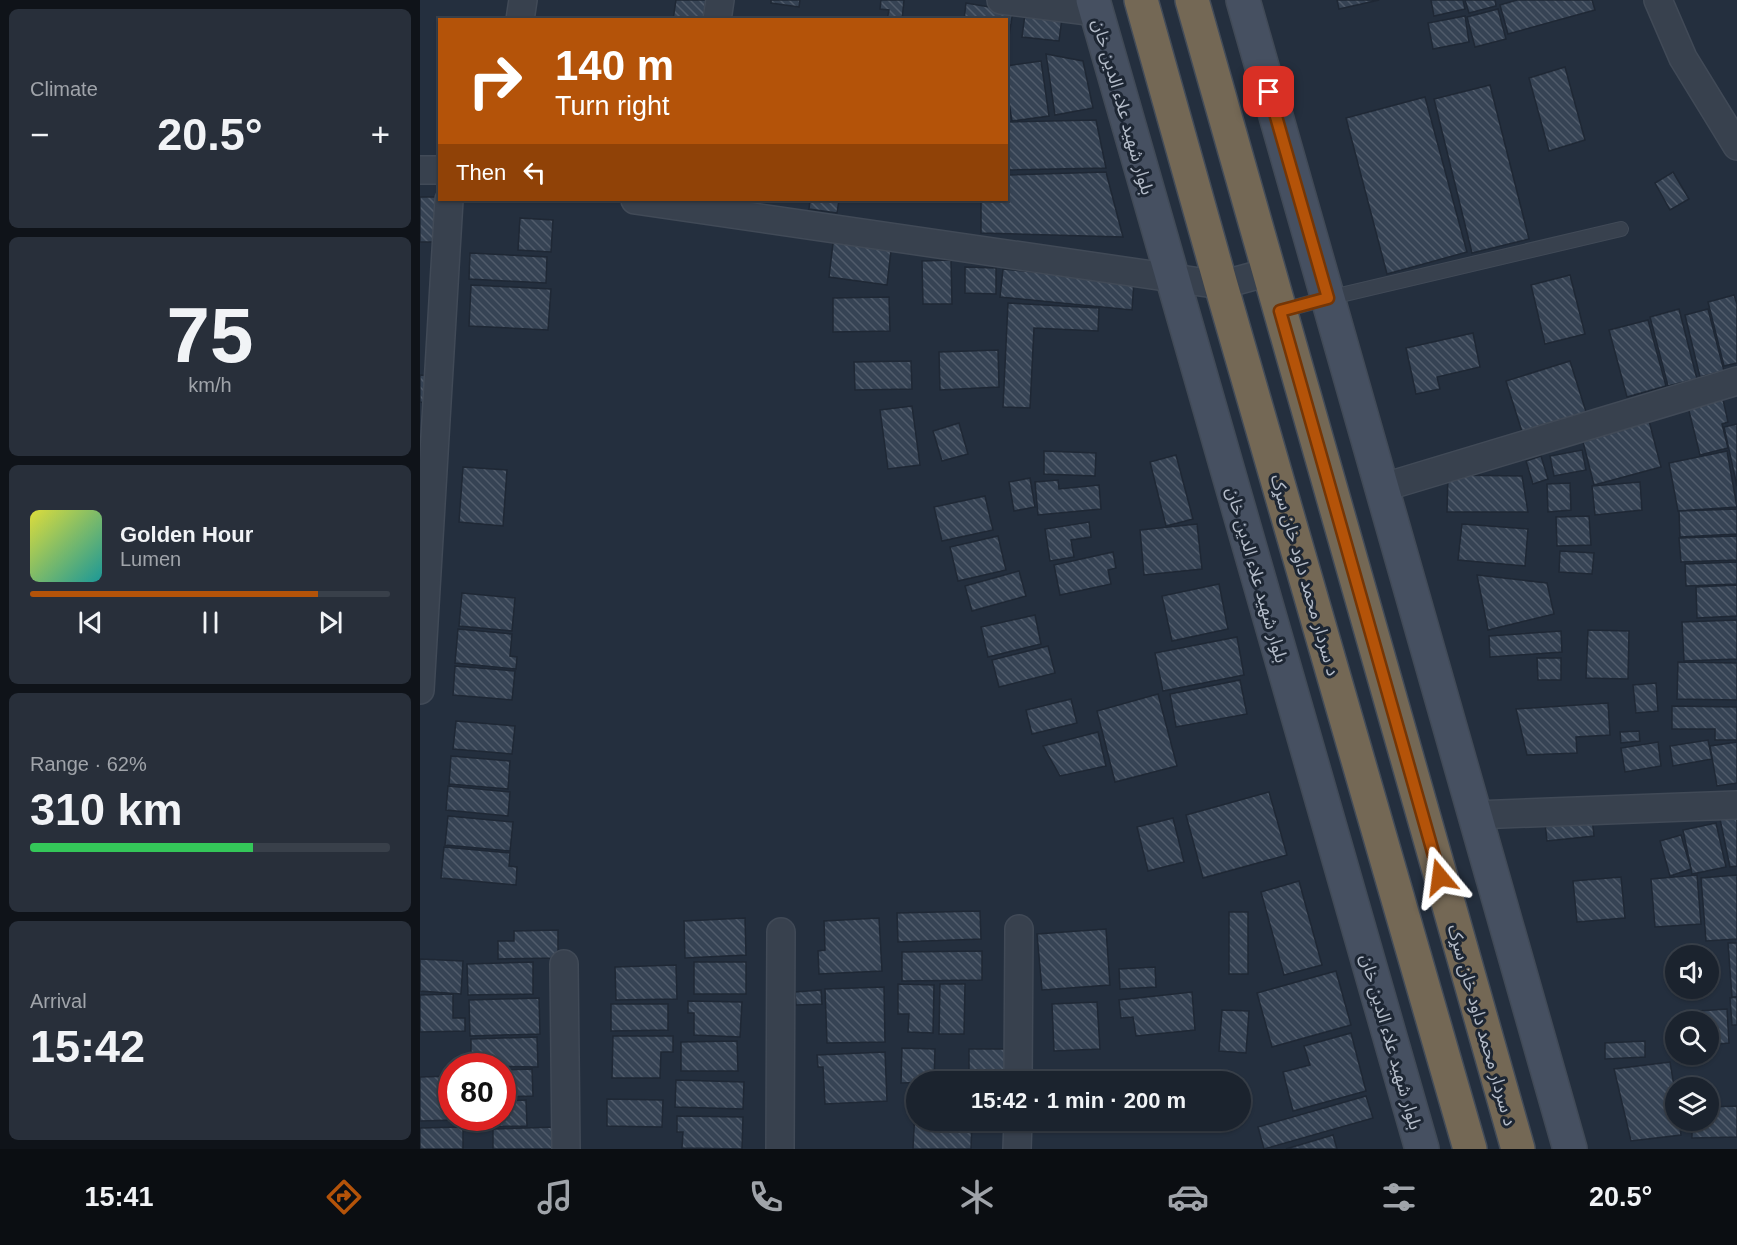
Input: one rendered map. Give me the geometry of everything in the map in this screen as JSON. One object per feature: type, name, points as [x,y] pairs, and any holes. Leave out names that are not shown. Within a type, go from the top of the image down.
[{"type":"highway","name":"د سردار محمد داود خان سړک","points":[[1142,0],[1221,285],[1470,1149]]},
{"type":"highway","name":"د سردار محمد داود خان سړک","points":[[1191,0],[1518,1149]]},
{"type":"street","points":[[520,18],[523,0]]},
{"type":"street","points":[[717,18],[720,0]]},
{"type":"street","points":[[1001,0],[1094,6]]},
{"type":"street","points":[[1243,0],[1570,1149]]},
{"type":"street","points":[[1658,0],[1683,58],[1737,146]]},
{"type":"street","name":"بلوار شهید علاء الدین خان","points":[[1094,6],[1422,1149]]},
{"type":"street","points":[[420,170],[438,170]]},
{"type":"street","points":[[420,690],[449,201]]},
{"type":"street","points":[[650,201],[694,204],[1221,285],[1269,272]]},
{"type":"street","points":[[1382,488],[1737,381]]},
{"type":"street","points":[[1474,815],[1737,805]]},
{"type":"street","points":[[1018,1071],[1019,929]]},
{"type":"street","points":[[780,1149],[781,932]]},
{"type":"street","points":[[564,964],[566,1149]]},
{"type":"street","points":[[1017,1149],[1018,1131]]},
{"type":"lane","points":[[1280,311],[1621,229]]},
{"type":"building","points":[[676,0],[706,0],[703,18],[673,18]]},
{"type":"building","points":[[771,0],[800,0],[799,7],[771,3]]},
{"type":"building","points":[[881,0],[904,0],[902,18],[887,18],[889,10],[880,9]]},
{"type":"building","points":[[1337,0],[1379,0],[1339,9]]},
{"type":"building","points":[[1431,0],[1463,0],[1465,9],[1434,16]]},
{"type":"building","points":[[1465,0],[1495,0],[1496,6],[1469,13]]},
{"type":"building","points":[[1517,0],[1592,0],[1595,10],[1508,34],[1500,5]]},
{"type":"building","points":[[966,3],[1013,11],[1008,42],[1008,18],[964,18]]},
{"type":"building","points":[[1498,9],[1506,39],[1475,47],[1467,17]]},
{"type":"building","points":[[1025,14],[1062,18],[1059,41],[1022,37]]},
{"type":"building","points":[[1465,16],[1469,42],[1433,49],[1428,23]]},
{"type":"building","points":[[1046,54],[1083,61],[1093,108],[1055,115]]},
{"type":"building","points":[[1041,61],[1049,116],[1012,121],[1008,96],[1008,66]]},
{"type":"building","points":[[1565,67],[1585,140],[1549,151],[1529,78]]},
{"type":"building","points":[[1490,85],[1529,239],[1472,253],[1434,99]]},
{"type":"building","points":[[1425,97],[1467,252],[1387,274],[1346,118]]},
{"type":"building","points":[[1096,120],[1106,168],[1008,170],[1008,122]]},
{"type":"building","points":[[1106,172],[1123,237],[981,233],[981,201],[1008,201],[1008,175]]},
{"type":"building","points":[[1673,172],[1689,199],[1670,210],[1655,183]]},
{"type":"building","points":[[420,197],[438,197],[438,201],[440,201],[442,242],[420,242]]},
{"type":"building","points":[[810,201],[839,201],[837,213],[809,209]]},
{"type":"building","points":[[520,218],[553,220],[551,252],[518,250]]},
{"type":"building","points":[[834,235],[892,242],[887,285],[829,277]]},
{"type":"building","points":[[470,253],[547,257],[546,283],[469,279]]},
{"type":"building","points":[[951,260],[952,304],[923,304],[922,261]]},
{"type":"building","points":[[965,267],[996,268],[996,294],[965,293]]},
{"type":"building","points":[[1003,269],[1134,281],[1132,310],[1000,297]]},
{"type":"building","points":[[1570,275],[1585,334],[1545,344],[1531,285]]},
{"type":"building","points":[[471,285],[551,289],[548,330],[469,326]]},
{"type":"building","points":[[1734,295],[1737,304],[1737,363],[1724,366],[1708,302]]},
{"type":"building","points":[[889,297],[890,331],[833,332],[833,298]]},
{"type":"building","points":[[1008,303],[1099,308],[1098,331],[1034,328],[1030,408],[1003,407]]},
{"type":"building","points":[[1679,309],[1697,379],[1668,386],[1650,317]]},
{"type":"building","points":[[1708,309],[1724,371],[1700,377],[1685,315]]},
{"type":"building","points":[[1648,320],[1666,386],[1627,397],[1609,330]]},
{"type":"building","points":[[1473,333],[1480,367],[1437,377],[1440,389],[1416,394],[1406,348]]},
{"type":"building","points":[[998,350],[999,387],[940,390],[939,352]]},
{"type":"building","points":[[911,361],[912,389],[855,390],[854,362]]},
{"type":"building","points":[[1570,361],[1587,415],[1523,435],[1506,381]]},
{"type":"building","points":[[420,375],[434,376],[431,403],[420,402]]},
{"type":"building","points":[[1722,395],[1728,422],[1722,424],[1728,448],[1700,455],[1687,403]]},
{"type":"building","points":[[912,406],[920,465],[888,469],[880,410]]},
{"type":"building","points":[[1648,417],[1661,467],[1594,485],[1581,434]]},
{"type":"building","points":[[959,423],[968,454],[942,461],[933,431]]},
{"type":"building","points":[[1737,424],[1737,486],[1724,427]]},
{"type":"building","points":[[1582,450],[1586,470],[1554,476],[1550,456]]},
{"type":"building","points":[[1044,451],[1096,453],[1095,476],[1044,474]]},
{"type":"building","points":[[1727,451],[1737,507],[1678,511],[1669,463]]},
{"type":"building","points":[[1176,455],[1193,519],[1166,526],[1150,462]]},
{"type":"building","points":[[1541,456],[1548,479],[1533,484],[1526,461]]},
{"type":"building","points":[[463,467],[507,470],[503,526],[459,522]]},
{"type":"building","points":[[1448,475],[1522,476],[1528,512],[1447,512]]},
{"type":"building","points":[[1030,478],[1035,507],[1014,511],[1009,482]]},
{"type":"building","points":[[1058,480],[1059,489],[1099,485],[1101,509],[1038,515],[1035,482]]},
{"type":"building","points":[[1640,482],[1642,510],[1595,515],[1592,486]]},
{"type":"building","points":[[1570,483],[1571,510],[1548,512],[1547,484]]},
{"type":"building","points":[[985,496],[993,530],[942,541],[934,507]]},
{"type":"building","points":[[1737,509],[1737,534],[1680,537],[1679,511]]},
{"type":"building","points":[[1589,516],[1591,545],[1557,546],[1556,517]]},
{"type":"building","points":[[1089,522],[1091,537],[1071,540],[1074,557],[1050,561],[1045,529]]},
{"type":"building","points":[[1197,524],[1202,569],[1144,575],[1140,530]]},
{"type":"building","points":[[1462,524],[1528,529],[1525,566],[1458,560]]},
{"type":"building","points":[[998,536],[1006,570],[958,581],[950,547]]},
{"type":"building","points":[[1737,536],[1737,560],[1681,562],[1679,538]]},
{"type":"building","points":[[1560,551],[1594,553],[1592,574],[1559,572]]},
{"type":"building","points":[[1113,552],[1116,568],[1108,570],[1111,584],[1060,595],[1054,565]]},
{"type":"building","points":[[1737,562],[1737,584],[1686,586],[1685,564]]},
{"type":"building","points":[[1019,571],[1026,596],[972,611],[965,586]]},
{"type":"building","points":[[1477,575],[1547,583],[1554,614],[1488,630]]},
{"type":"building","points":[[1219,584],[1228,629],[1172,641],[1162,596]]},
{"type":"building","points":[[1737,585],[1737,616],[1697,618],[1696,587]]},
{"type":"building","points":[[462,593],[515,598],[512,631],[459,626]]},
{"type":"building","points":[[1035,615],[1041,644],[988,657],[981,627]]},
{"type":"building","points":[[1737,620],[1737,659],[1684,661],[1682,622]]},
{"type":"building","points":[[458,629],[512,634],[510,656],[517,657],[516,669],[455,663]]},
{"type":"building","points":[[1588,630],[1629,631],[1628,679],[1586,678]]},
{"type":"building","points":[[1561,631],[1562,652],[1490,657],[1489,636]]},
{"type":"building","points":[[1237,637],[1244,675],[1163,691],[1155,653]]},
{"type":"building","points":[[1048,646],[1055,673],[999,687],[992,660]]},
{"type":"building","points":[[1537,658],[1561,658],[1561,680],[1538,680]]},
{"type":"building","points":[[1678,662],[1737,663],[1737,700],[1677,699]]},
{"type":"building","points":[[455,666],[515,671],[512,700],[453,695]]},
{"type":"building","points":[[1240,680],[1247,714],[1176,727],[1170,694]]},
{"type":"building","points":[[1656,683],[1658,711],[1636,713],[1633,685]]},
{"type":"building","points":[[1158,694],[1177,766],[1115,782],[1097,711]]},
{"type":"building","points":[[1071,699],[1077,723],[1032,734],[1026,710]]},
{"type":"building","points":[[1608,703],[1610,735],[1576,737],[1577,753],[1527,755],[1516,709]]},
{"type":"building","points":[[1672,706],[1737,707],[1737,740],[1715,740],[1715,729],[1672,729]]},
{"type":"building","points":[[456,721],[515,726],[512,754],[453,749]]},
{"type":"building","points":[[1639,731],[1640,741],[1621,743],[1620,732]]},
{"type":"building","points":[[1098,732],[1106,766],[1060,776],[1043,746]]},
{"type":"building","points":[[1708,740],[1712,759],[1673,766],[1670,746]]},
{"type":"building","points":[[1658,742],[1661,766],[1625,772],[1621,748]]},
{"type":"building","points":[[1737,742],[1737,783],[1717,786],[1710,746]]},
{"type":"building","points":[[451,756],[510,761],[508,789],[449,784]]},
{"type":"building","points":[[448,786],[510,792],[508,816],[446,810]]},
{"type":"building","points":[[1269,792],[1287,855],[1203,878],[1186,815]]},
{"type":"building","points":[[448,816],[513,822],[510,851],[445,845]]},
{"type":"building","points":[[1737,816],[1737,866],[1730,867],[1720,819]]},
{"type":"building","points":[[1173,818],[1184,862],[1148,871],[1137,827]]},
{"type":"building","points":[[1592,818],[1594,836],[1547,841],[1545,823]]},
{"type":"building","points":[[1716,823],[1726,867],[1692,874],[1683,830]]},
{"type":"building","points":[[1681,835],[1691,869],[1670,876],[1660,841]]},
{"type":"building","points":[[444,847],[510,853],[509,866],[517,867],[516,885],[441,878]]},
{"type":"building","points":[[1697,875],[1701,924],[1655,927],[1651,879]]},
{"type":"building","points":[[1737,875],[1737,939],[1706,941],[1701,878]]},
{"type":"building","points":[[1621,877],[1625,918],[1577,922],[1573,881]]},
{"type":"building","points":[[1299,881],[1322,965],[1284,975],[1261,892]]},
{"type":"building","points":[[980,911],[981,939],[898,942],[897,913]]},
{"type":"building","points":[[1229,912],[1248,912],[1248,974],[1229,974]]},
{"type":"building","points":[[745,918],[746,955],[685,958],[684,921]]},
{"type":"building","points":[[879,918],[882,971],[819,974],[818,951],[825,950],[824,921]]},
{"type":"building","points":[[1106,929],[1110,985],[1042,990],[1037,934]]},
{"type":"building","points":[[558,930],[558,958],[498,959],[498,941],[514,941],[514,931]]},
{"type":"building","points":[[1728,943],[1737,943],[1737,997],[1732,997]]},
{"type":"building","points":[[982,951],[982,980],[902,981],[902,952]]},
{"type":"building","points":[[420,959],[463,961],[461,994],[420,991]]},
{"type":"building","points":[[533,962],[533,994],[468,995],[467,964]]},
{"type":"building","points":[[694,962],[746,962],[746,994],[694,994]]},
{"type":"building","points":[[676,965],[677,999],[616,1000],[615,967]]},
{"type":"building","points":[[1155,967],[1156,987],[1120,989],[1119,969]]},
{"type":"building","points":[[1336,971],[1351,1025],[1272,1047],[1257,993]]},
{"type":"building","points":[[898,984],[934,985],[933,1033],[908,1032],[909,1014],[898,1014]]},
{"type":"building","points":[[940,984],[965,984],[964,1034],[939,1034]]},
{"type":"building","points":[[884,987],[885,1042],[827,1043],[825,989]]},
{"type":"building","points":[[821,990],[822,1004],[796,1005],[795,992]]},
{"type":"building","points":[[1192,992],[1195,1030],[1136,1036],[1133,1017],[1121,1018],[1119,1000]]},
{"type":"building","points":[[453,994],[453,1018],[465,1018],[465,1031],[420,1032],[420,995]]},
{"type":"building","points":[[1737,997],[1737,1025],[1732,1025],[1730,998]]},
{"type":"building","points":[[539,998],[540,1034],[470,1036],[469,1000]]},
{"type":"building","points":[[688,1001],[742,1002],[740,1037],[694,1035],[694,1013],[688,1013]]},
{"type":"building","points":[[1097,1002],[1100,1049],[1054,1051],[1052,1004]]},
{"type":"building","points":[[611,1004],[668,1004],[668,1030],[611,1031]]},
{"type":"building","points":[[1727,1009],[1729,1043],[1719,1044],[1719,1011],[1698,1011]]},
{"type":"building","points":[[1222,1010],[1249,1011],[1246,1053],[1219,1051]]},
{"type":"building","points":[[1351,1033],[1366,1091],[1293,1111],[1283,1072],[1310,1065],[1304,1046]]},
{"type":"building","points":[[613,1036],[673,1036],[673,1052],[661,1052],[660,1078],[612,1078]]},
{"type":"building","points":[[537,1037],[538,1067],[516,1067],[516,1053],[471,1053],[471,1039]]},
{"type":"building","points":[[737,1041],[738,1071],[681,1071],[681,1042]]},
{"type":"building","points":[[1645,1041],[1645,1057],[1605,1059],[1605,1043]]},
{"type":"building","points":[[902,1048],[935,1049],[934,1071],[906,1071],[906,1083],[901,1083]]},
{"type":"building","points":[[969,1049],[1005,1049],[1005,1071],[969,1071]]},
{"type":"building","points":[[885,1052],[887,1101],[825,1104],[823,1067],[818,1067],[817,1055]]},
{"type":"building","points":[[1665,1063],[1665,1065],[1670,1065],[1672,1077],[1665,1077],[1665,1131],[1680,1131],[1681,1135],[1631,1141],[1614,1069]]},
{"type":"building","points":[[532,1069],[533,1096],[516,1097],[516,1070]]},
{"type":"building","points":[[438,1076],[438,1120],[420,1121],[420,1077]]},
{"type":"building","points":[[676,1080],[744,1082],[743,1109],[675,1107]]},
{"type":"building","points":[[1366,1096],[1373,1118],[1264,1149],[1258,1127]]},
{"type":"building","points":[[607,1099],[663,1100],[662,1127],[607,1126]]},
{"type":"building","points":[[516,1100],[526,1100],[527,1126],[516,1126]]},
{"type":"building","points":[[1737,1106],[1737,1137],[1692,1138],[1692,1131],[1719,1131],[1719,1107]]},
{"type":"building","points":[[677,1116],[743,1117],[742,1149],[682,1148],[683,1132],[677,1132]]},
{"type":"building","points":[[557,1127],[557,1149],[493,1149],[493,1131],[516,1131],[516,1128]]},
{"type":"building","points":[[420,1128],[463,1131],[463,1149],[420,1149]]},
{"type":"building","points":[[914,1131],[972,1131],[971,1149],[913,1149]]},
{"type":"building","points":[[1333,1135],[1337,1149],[1286,1149]]},
{"type":"route","points":[[1269,92],[1328,298],[1280,311],[1440,877]]}]
